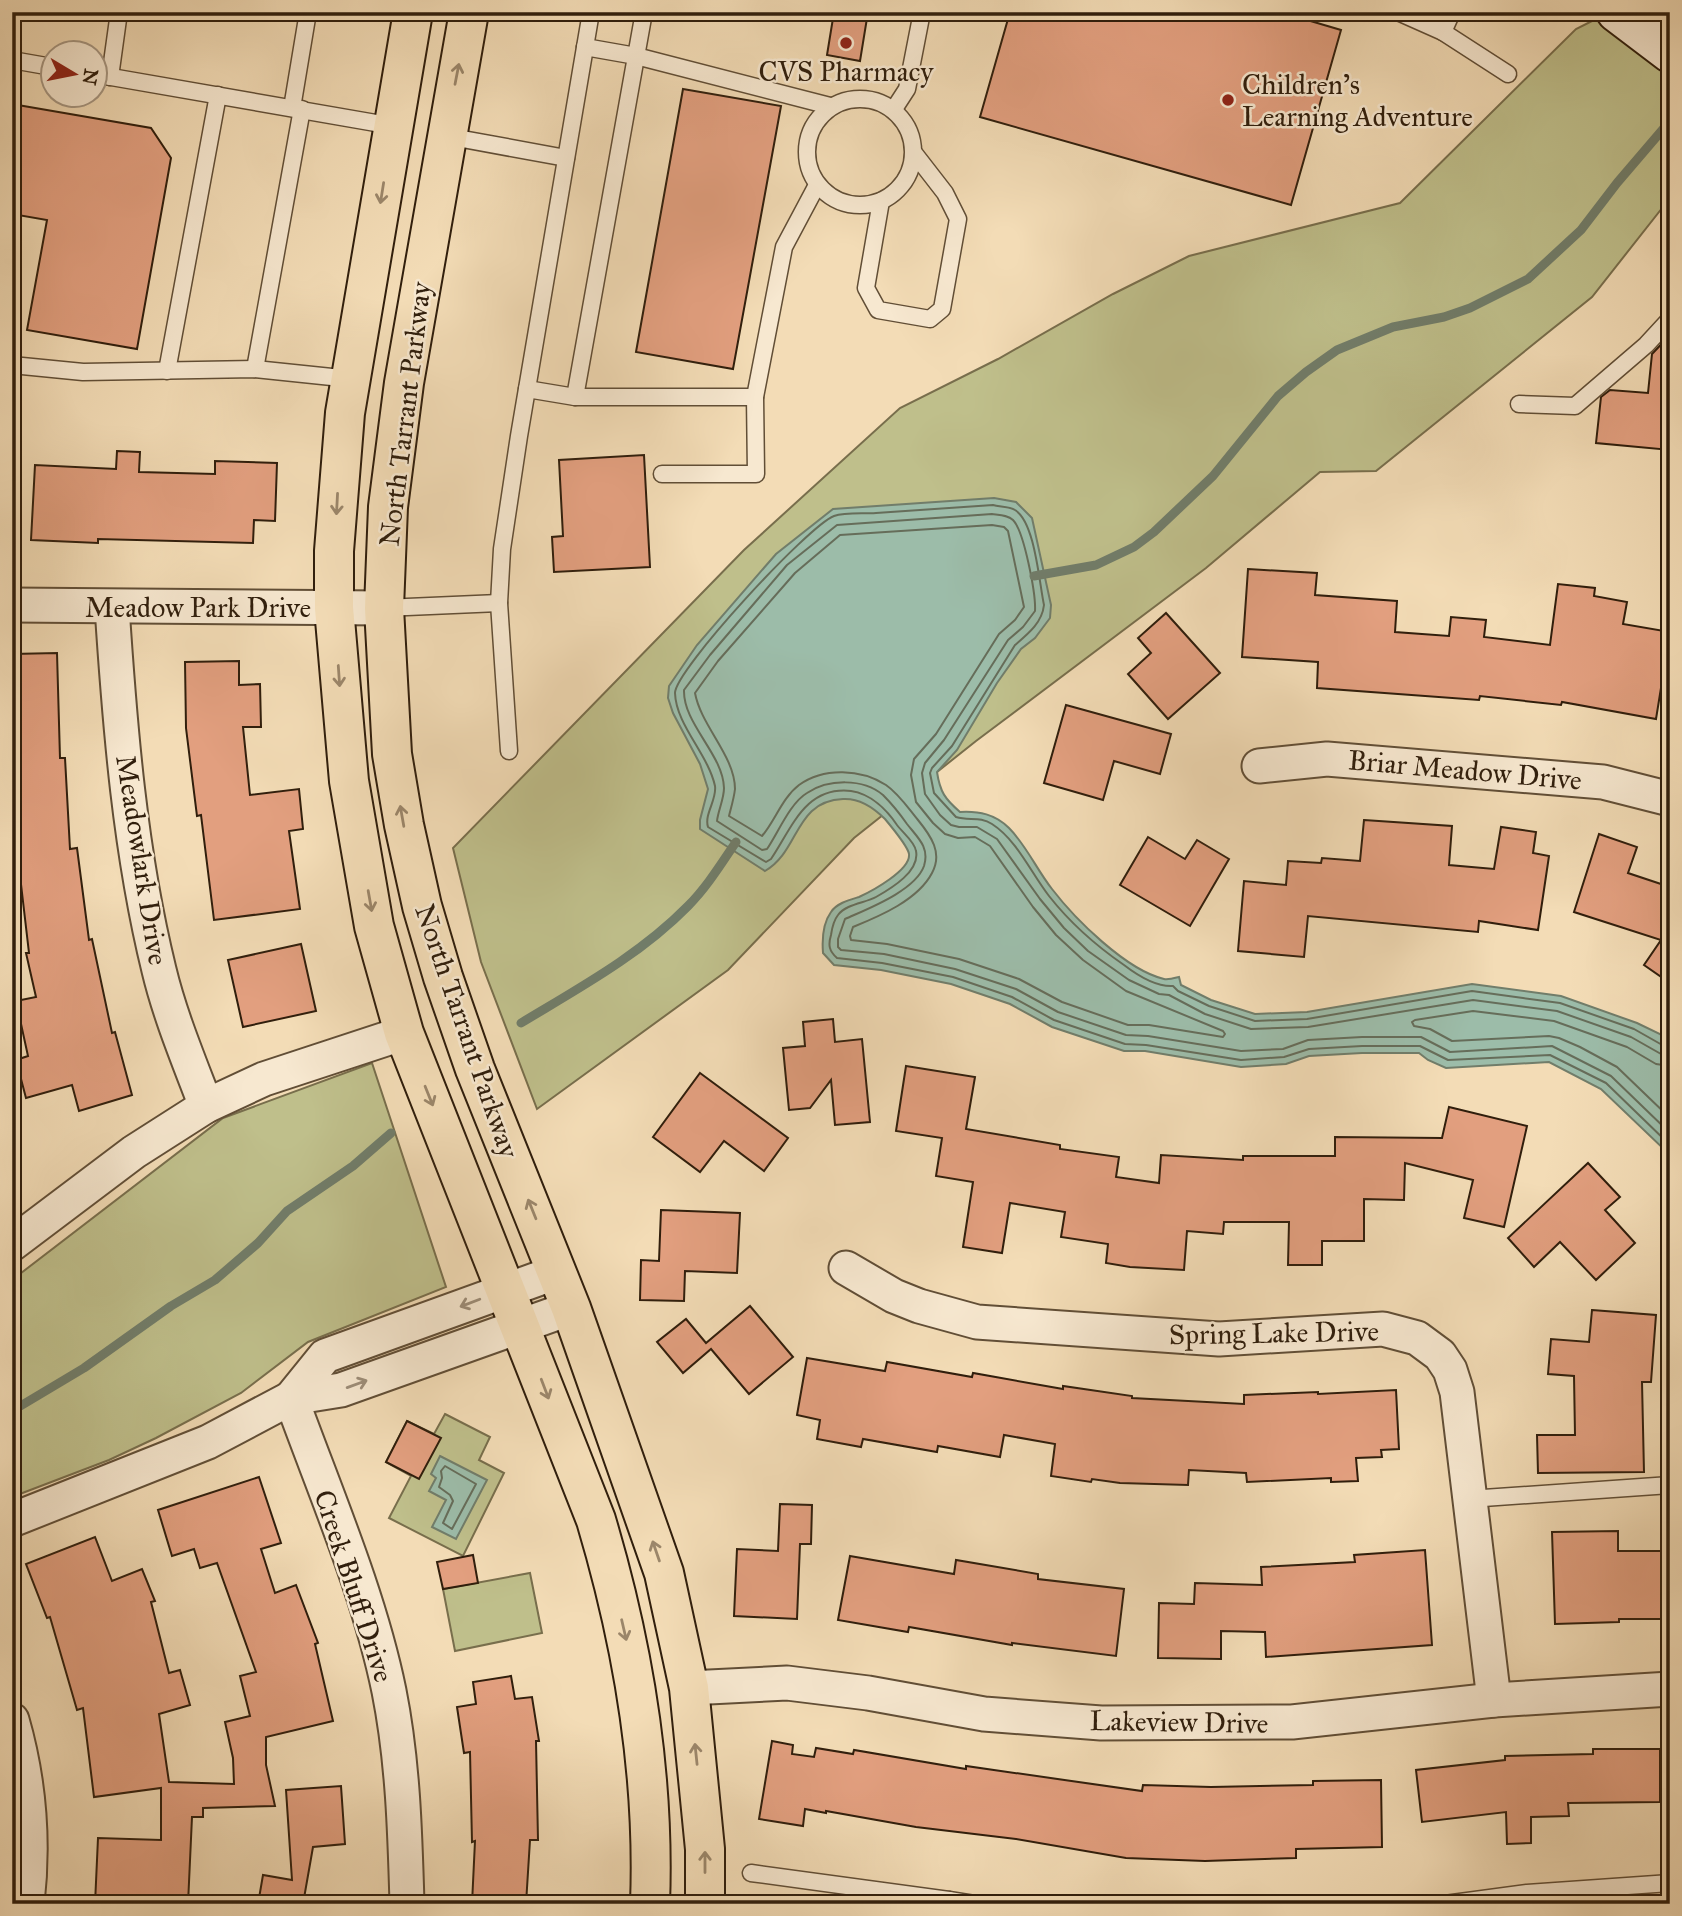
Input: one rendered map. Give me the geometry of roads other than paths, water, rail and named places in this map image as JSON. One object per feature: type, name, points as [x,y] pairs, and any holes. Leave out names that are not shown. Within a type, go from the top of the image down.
[{"type":"main road","name":"North Tarrant Parkway","points":[[413,12],[351,379],[338,478],[334,608],[349,781],[374,926],[404,1033],[596,1520],[626,1640],[640,1716],[649,1801],[650,1904]]},
{"type":"main road","name":"North Tarrant Parkway","points":[[469,12],[404,383],[389,493],[384,608],[393,754],[404,825],[422,906],[443,977],[475,1069],[571,1308],[664,1573],[689,1688],[705,1849],[705,1904]]},
{"type":"main road","points":[[1616,12],[1670,53]]},
{"type":"main road","points":[[393,126],[446,136]]},
{"type":"street","name":"Meadow Park Drive","points":[[12,605],[384,608]]},
{"type":"street","name":"Meadowlark Drive","points":[[112,607],[119,711],[143,893],[159,972],[183,1048],[206,1105]]},
{"type":"street","name":"Briar Meadow Drive","points":[[1259,766],[1327,759],[1353,761],[1603,782],[1670,799]]},
{"type":"street","points":[[12,1244],[134,1152],[206,1105],[264,1079],[404,1033]]},
{"type":"street","name":"Spring Lake Drive","points":[[846,1268],[894,1296],[977,1322],[1219,1339],[1383,1329],[1417,1338],[1440,1355],[1450,1370],[1457,1392],[1494,1700]]},
{"type":"street","points":[[291,1398],[325,1356],[557,1272]]},
{"type":"street","points":[[12,1520],[208,1442],[291,1398],[341,1390],[571,1308]]},
{"type":"street","name":"Creek Bluff Drive","points":[[291,1398],[373,1625],[389,1691],[399,1752],[407,1904]]},
{"type":"street","name":"Lakeview Drive","points":[[689,1688],[786,1683],[868,1693],[984,1714],[1101,1723],[1292,1723],[1494,1700],[1670,1689]]},
{"type":"street","points":[[12,1720],[24,1778],[30,1830],[27,1904]]},
{"type":"lane","points":[[108,53],[119,12]]},
{"type":"lane","points":[[256,369],[297,109],[308,12]]},
{"type":"lane","points":[[509,751],[499,603],[502,549],[591,12]]},
{"type":"lane","points":[[575,397],[644,12]]},
{"type":"lane","points":[[894,109],[907,89],[922,12]]},
{"type":"lane","points":[[1398,12],[1443,32],[1508,74]]},
{"type":"lane","points":[[1443,32],[1452,12]]},
{"type":"lane","points":[[585,47],[636,56],[830,106],[862,97],[894,109],[909,129],[914,153],[909,173],[898,190],[881,201],[858,206],[835,200],[817,185],[806,158],[807,148],[811,129],[830,106]]},
{"type":"lane","points":[[12,60],[38,65]]},
{"type":"lane","points":[[108,77],[393,126]]},
{"type":"lane","points":[[167,370],[218,95]]},
{"type":"lane","points":[[446,136],[566,158]]},
{"type":"lane","points":[[881,201],[866,288],[878,310],[930,319],[942,309],[958,219],[945,193],[914,153]]},
{"type":"lane","points":[[662,474],[756,474],[755,397],[784,247],[817,185]]},
{"type":"lane","points":[[1519,404],[1575,406],[1646,345],[1670,318]]},
{"type":"lane","points":[[12,365],[83,372],[256,369],[351,379]]},
{"type":"lane","points":[[527,389],[575,397],[755,397]]},
{"type":"lane","points":[[384,608],[499,603]]},
{"type":"lane","points":[[1469,1499],[1670,1485]]},
{"type":"lane","points":[[751,1872],[974,1904]]},
{"type":"lane","points":[[1446,1904],[1527,1893],[1670,1883]]},
{"type":"water","points":[[994,498],[1016,502],[1032,518],[1051,605],[1050,618],[1035,638],[1021,649],[957,750],[937,772],[947,799],[960,812],[980,813],[1004,823],[1021,842],[1062,901],[1102,942],[1134,965],[1149,974],[1166,979],[1179,977],[1181,985],[1211,1000],[1255,1014],[1307,1012],[1472,984],[1561,996],[1637,1023],[1662,1035],[1670,1043],[1670,1155],[1601,1089],[1549,1062],[1446,1068],[1419,1053],[1362,1053],[1309,1056],[1286,1064],[1241,1067],[1145,1051],[1124,1051],[1052,1027],[1010,1004],[951,984],[881,970],[834,965],[823,953],[828,916],[840,904],[873,890],[904,867],[909,854],[906,846],[876,811],[866,804],[849,799],[827,802],[815,808],[806,817],[785,852],[765,871],[700,829],[708,789],[700,764],[673,713],[668,698],[669,686],[697,645],[776,554],[833,509]]},
{"type":"water","points":[[440,1456],[487,1480],[456,1539],[432,1527],[446,1500],[429,1491],[436,1478],[431,1474]]},
{"type":"waterway","points":[[1034,576],[1096,565],[1134,547],[1154,532],[1213,476],[1278,396],[1337,350],[1393,327],[1444,317],[1470,308],[1528,279],[1581,230],[1670,121]]},
{"type":"waterway","points":[[521,1023],[608,970],[650,940],[688,906],[736,842]]},
{"type":"waterway","points":[[12,1411],[84,1368],[171,1306],[215,1280],[258,1243],[287,1211],[353,1166],[391,1133]]},
{"type":"place","name":"CVS Pharmacy","points":[[846,43]]},
{"type":"place","name":"Children's Learning Adventure","points":[[1228,100]]}]
